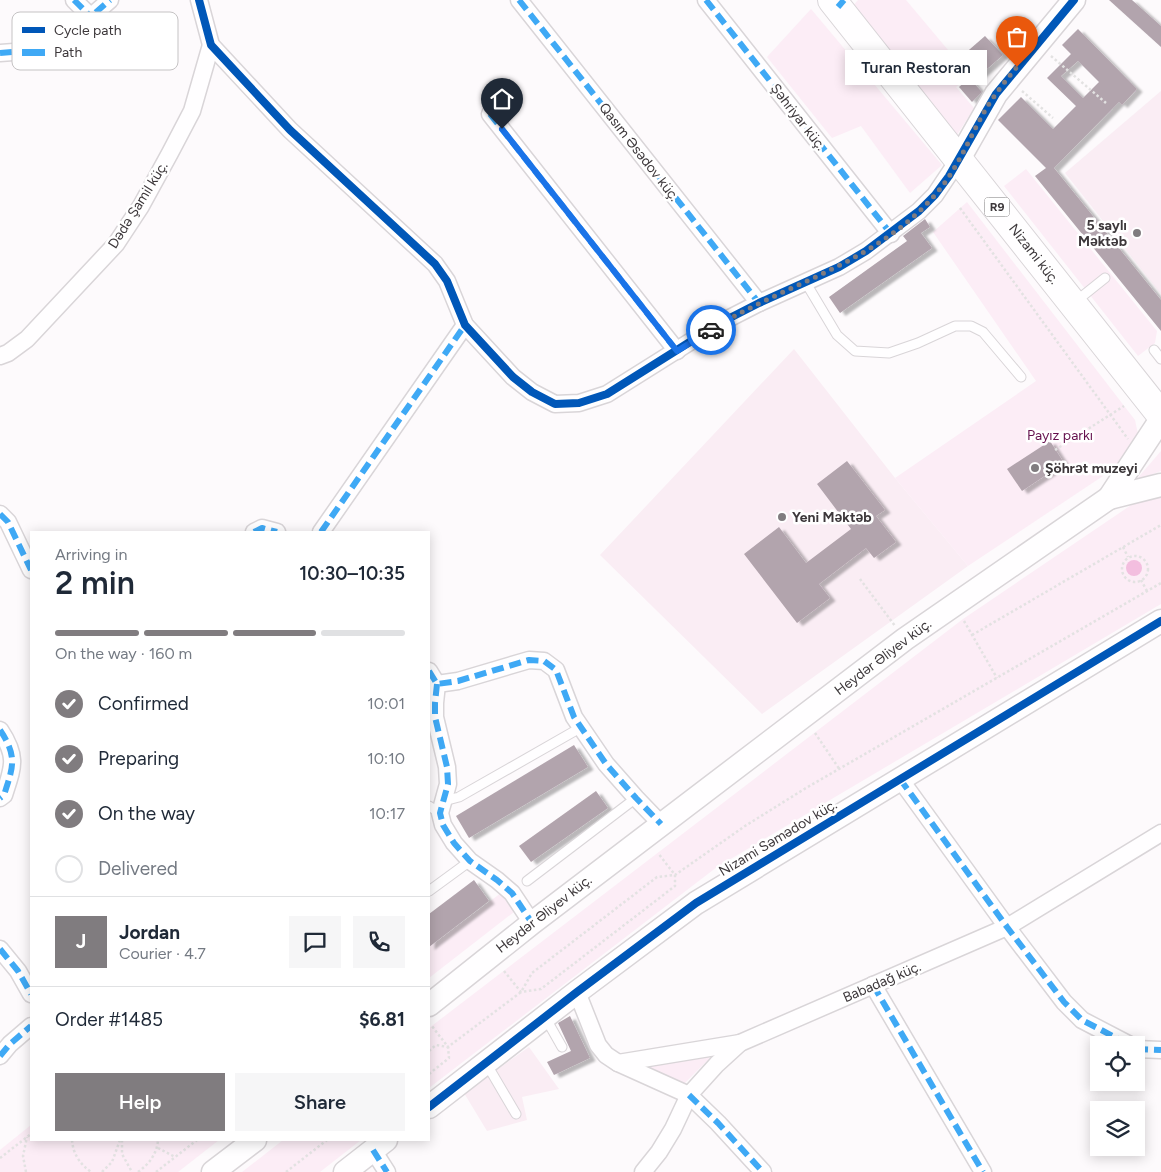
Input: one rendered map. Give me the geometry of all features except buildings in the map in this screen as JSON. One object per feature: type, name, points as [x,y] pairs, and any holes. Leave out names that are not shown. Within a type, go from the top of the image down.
[{"type":"highway","name":"Nizami küç.","points":[[838,2],[1161,415]]},
{"type":"street","points":[[74,0],[86,12]]},
{"type":"street","points":[[97,12],[110,0]]},
{"type":"street","points":[[199,0],[211,45],[290,130],[435,264],[447,281],[465,326],[513,377],[532,392],[555,404],[579,403],[606,394],[720,323],[859,255],[891,234],[935,195],[959,159],[986,109],[1007,79],[1074,0]]},
{"type":"street","name":"Qasım Əsədov küç.","points":[[519,0],[759,303]]},
{"type":"street","name":"Şəhriyar küç.","points":[[706,0],[891,234]]},
{"type":"street","name":"Dədə Şamil küç.","points":[[0,356],[8,353],[28,339],[116,244],[149,191],[192,111],[211,45]]},
{"type":"street","points":[[490,114],[677,351]]},
{"type":"street","points":[[322,531],[465,326]]},
{"type":"street","points":[[1109,498],[1161,419]]},
{"type":"street","points":[[1109,498],[1161,485]]},
{"type":"street","name":"Heydər Əliyev küç.","points":[[430,1016],[532,923],[661,824],[905,640],[1109,498]]},
{"type":"street","points":[[0,514],[8,522],[30,568]]},
{"type":"street","points":[[256,531],[262,528],[274,531]]},
{"type":"street","name":"Nizami Səmədov küç.","points":[[430,1106],[577,992],[696,903],[1161,621]]},
{"type":"street","points":[[532,923],[512,894],[497,880],[470,861],[454,843],[443,825],[438,807],[448,784],[447,767],[435,717],[433,677],[458,681],[529,660],[544,661],[556,670],[580,728],[606,764],[661,824]]},
{"type":"street","points":[[0,730],[9,744],[13,768],[4,795],[0,798]]},
{"type":"street","points":[[900,779],[1007,928],[1064,1002],[1082,1020],[1113,1036]]},
{"type":"street","name":"Babadağ küç.","points":[[643,1172],[659,1152],[690,1095],[717,1064],[740,1043],[1007,928],[1161,833]]},
{"type":"street","points":[[0,949],[18,971],[30,992]]},
{"type":"street","points":[[873,985],[983,1172]]},
{"type":"street","points":[[577,992],[598,1046],[606,1055],[618,1064],[690,1095],[763,1172]]},
{"type":"street","points":[[0,1056],[10,1044],[30,1027]]},
{"type":"street","points":[[618,1064],[740,1043]]},
{"type":"street","points":[[1145,1049],[1161,1050]]},
{"type":"street","points":[[213,1172],[254,1141]]},
{"type":"street","points":[[345,1172],[380,1145],[387,1172]]},
{"type":"lane","points":[[1073,303],[1105,278]]},
{"type":"lane","points":[[806,282],[837,335],[854,351],[889,353],[918,343],[955,326],[971,326],[983,332],[1021,377]]},
{"type":"lane","points":[[1154,350],[1161,359]]},
{"type":"lane","points":[[438,807],[580,728]]},
{"type":"lane","points":[[527,881],[636,798]]},
{"type":"lane","points":[[430,890],[470,861]]},
{"type":"lane","points":[[545,1017],[562,1048]]},
{"type":"lane","points":[[486,1062],[516,1114]]},
{"type":"path","points":[[1036,44],[1106,103]]},
{"type":"path","points":[[1007,79],[1053,118]]},
{"type":"path","points":[[960,208],[1130,441]]},
{"type":"path","points":[[1055,450],[1124,406]]},
{"type":"path","points":[[972,635],[1161,525]]},
{"type":"path","points":[[1123,547],[1128,557]]},
{"type":"path","points":[[1136,555],[1144,559],[1148,566],[1147,574],[1141,580],[1133,582],[1126,578],[1122,571],[1122,563],[1128,557],[1136,555]]},
{"type":"path","points":[[860,579],[905,640]]},
{"type":"path","points":[[1141,580],[1147,591]]},
{"type":"path","points":[[448,1047],[520,992],[532,973],[657,877],[674,875],[745,826],[1161,583]]},
{"type":"path","points":[[963,619],[997,678]]},
{"type":"path","points":[[815,733],[840,770]]},
{"type":"path","points":[[520,992],[541,989],[674,886],[674,875],[658,853]]},
{"type":"path","points":[[504,971],[520,992]]},
{"type":"path","points":[[430,1016],[448,1047],[449,1058],[430,1073]]},
{"type":"path","points":[[430,1049],[436,1044],[448,1047]]},
{"type":"path","points":[[0,1158],[30,1135]]},
{"type":"path","points":[[26,1172],[23,1156],[27,1137]]},
{"type":"path","points":[[72,1141],[73,1150],[83,1166],[91,1172]]},
{"type":"path","points":[[102,1172],[112,1162],[121,1141]]},
{"type":"path","points":[[121,1141],[122,1154],[132,1172]]},
{"type":"path","points":[[138,1172],[149,1164],[158,1148],[158,1141]]},
{"type":"path","points":[[156,1172],[196,1141]]},
{"type":"path","points":[[286,1172],[326,1141]]},
{"type":"path","points":[[158,1148],[175,1157]]},
{"type":"shaded area","name":"5 saylı Məktəb","points":[[1161,91],[1161,294],[1065,173]]},
{"type":"shaded area","name":"Yeni Məktəb","points":[[794,349],[895,478],[968,566],[762,714],[600,555]]},
{"type":"shaded area","points":[[1134,560],[1142,568],[1134,576],[1126,568]]},
{"type":"shaded area","points":[[529,1047],[559,1089],[522,1097],[527,1120],[487,1131],[464,1093]]},
{"type":"green space","points":[[858,0],[906,0],[969,75],[956,87],[974,108],[957,135],[853,6]]},
{"type":"green space","points":[[811,9],[942,165],[910,193],[861,126],[832,138],[767,57]]},
{"type":"green space","points":[[1026,169],[1157,331],[1155,343],[1138,356],[1004,186]]},
{"type":"green space","name":"Payız parkı","points":[[967,202],[1135,420],[1139,439],[1118,466],[968,566],[895,478],[1036,381],[933,232]]},
{"type":"green space","points":[[1161,451],[1161,471],[1135,481]]},
{"type":"green space","points":[[1143,497],[1161,498],[1161,604],[717,867],[430,1087],[430,1027],[963,619]]},
{"type":"green space","points":[[501,893],[514,912],[430,977],[430,946]]},
{"type":"green space","points":[[713,1055],[684,1084],[644,1068]]},
{"type":"green space","points":[[30,1126],[30,1141],[218,1141],[178,1172],[0,1172],[0,1150]]},
{"type":"green space","points":[[282,1141],[360,1141],[320,1172],[242,1172]]},
{"type":"marked path","points":[[74,0],[86,12]]},
{"type":"marked path","points":[[96,12],[110,0]]},
{"type":"marked path","points":[[519,0],[759,303]]},
{"type":"marked path","points":[[706,0],[891,234]]},
{"type":"marked path","points":[[838,7],[844,0]]},
{"type":"marked path","points":[[0,53],[12,52]]},
{"type":"marked path","points":[[490,114],[677,351]]},
{"type":"marked path","points":[[322,531],[465,325]]},
{"type":"marked path","points":[[0,514],[8,522],[30,568]]},
{"type":"marked path","points":[[256,531],[262,528],[273,531]]},
{"type":"marked path","points":[[430,673],[437,684],[458,681],[529,660],[544,661],[556,670],[574,717],[606,764],[661,824]]},
{"type":"marked path","points":[[437,684],[435,717],[447,767],[448,784],[440,813],[443,825],[454,843],[470,861],[512,893],[532,923]]},
{"type":"marked path","points":[[0,730],[6,739],[12,755],[10,777],[4,795],[0,798]]},
{"type":"marked path","points":[[900,779],[1064,1002],[1082,1020],[1113,1036]]},
{"type":"marked path","points":[[0,949],[18,971],[30,992]]},
{"type":"marked path","points":[[873,985],[983,1172]]},
{"type":"marked path","points":[[0,1056],[10,1044],[30,1027]]},
{"type":"marked path","points":[[1145,1049],[1161,1050]]},
{"type":"marked path","points":[[689,1095],[718,1123],[763,1172]]},
{"type":"marked path","points":[[373,1150],[387,1172]]},
{"type":"cycle path","points":[[199,0],[211,45],[290,130],[435,264],[447,281],[465,325],[513,377],[532,392],[555,404],[579,403],[607,394],[720,323],[839,267],[866,251],[919,211],[935,195],[949,176],[996,94],[1074,0]]},
{"type":"cycle path","points":[[430,1106],[577,992],[696,903],[1161,621]]},
{"type":"way so far","points":[[711,330],[720,323],[759,303],[839,267],[891,234],[919,211],[935,195],[949,176],[986,109],[1017,67]]},
{"type":"place","name":"Turan Restoran","points":[[1017,67]]},
{"type":"place","name":"5 saylı Məktəb","points":[[1137,233]]},
{"type":"place","name":"Şöhrət muzeyi","points":[[1035,468]]},
{"type":"place","name":"Yeni Məktəb","points":[[782,517]]},
{"type":"route","points":[[502,129],[677,351],[711,330]]}]
